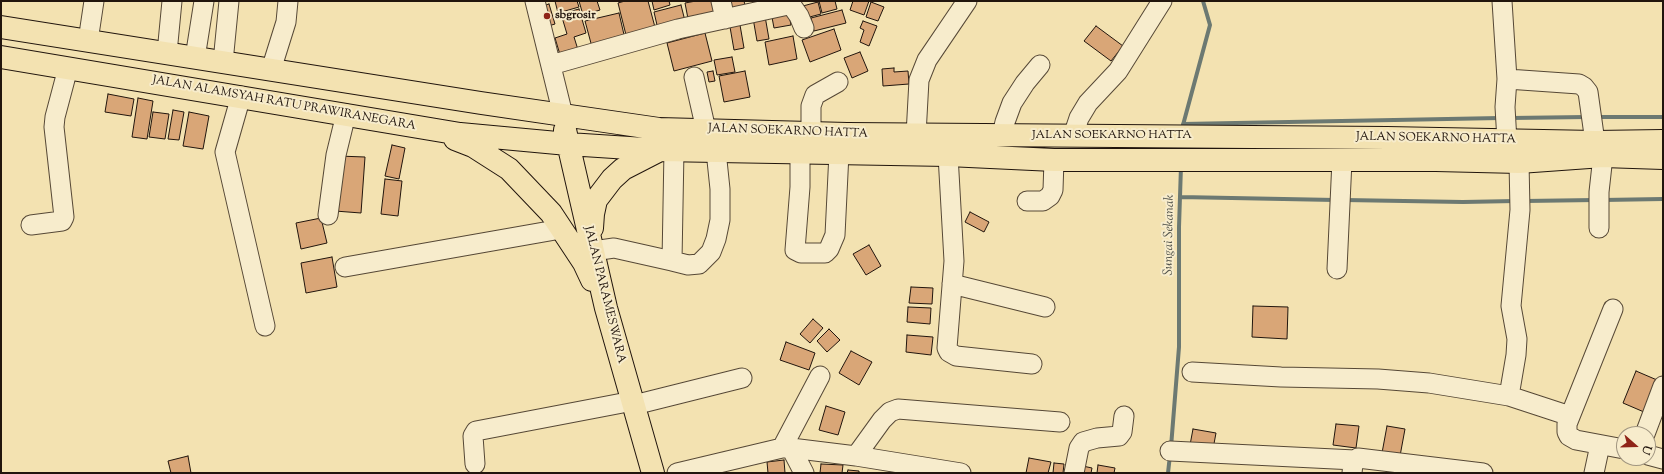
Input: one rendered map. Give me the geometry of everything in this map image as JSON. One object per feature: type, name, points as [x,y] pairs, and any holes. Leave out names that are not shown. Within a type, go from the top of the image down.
[{"type":"highway","points":[[1,27],[563,115]]},
{"type":"highway","name":"JALAN ALAMSYAH RATU PRAWIRANEGARA","points":[[1,57],[241,96],[460,134],[568,144]]},
{"type":"highway","points":[[364,84],[388,98],[405,103],[499,116],[537,124],[553,130],[568,144]]},
{"type":"highway","name":"JALAN SOEKARNO HATTA","points":[[563,115],[659,129],[916,135],[1386,138],[1506,123],[1663,141]]},
{"type":"highway","name":"JALAN PARAMESWARA","points":[[563,115],[568,144],[606,308],[653,473]]},
{"type":"highway","points":[[428,128],[473,146],[509,169],[550,213],[584,263],[606,308]]},
{"type":"highway","name":"JALAN SOEKARNO HATTA","points":[[568,144],[667,150],[948,155],[1054,160],[1190,158],[1519,162],[1595,133],[1663,158]]},
{"type":"highway","points":[[593,251],[593,214],[596,200],[604,188],[612,178],[623,169],[667,150]]},
{"type":"street","points":[[88,41],[94,1]]},
{"type":"street","points":[[167,53],[172,1]]},
{"type":"street","points":[[195,58],[204,1]]},
{"type":"street","points":[[223,62],[229,1]]},
{"type":"street","points":[[271,70],[286,22],[288,1]]},
{"type":"street","points":[[535,1],[563,115]]},
{"type":"street","points":[[916,135],[919,80],[927,60],[967,1]]},
{"type":"street","points":[[1073,136],[1079,118],[1088,103],[1118,71],[1162,1]]},
{"type":"street","points":[[1502,1],[1507,79],[1506,123]]},
{"type":"street","points":[[551,65],[678,29],[723,10],[790,5],[799,16],[804,28]]},
{"type":"street","points":[[1002,135],[1012,104],[1025,83],[1040,65]]},
{"type":"street","points":[[30,226],[62,221],[64,217],[54,128],[55,117],[68,68]]},
{"type":"street","points":[[694,77],[706,130]]},
{"type":"street","points":[[1507,79],[1579,84],[1588,92],[1595,133],[1599,197],[1599,228]]},
{"type":"street","points":[[811,132],[811,106],[814,95],[838,82]]},
{"type":"street","points":[[241,96],[225,152],[265,326]]},
{"type":"street","points":[[328,215],[336,155],[346,114]]},
{"type":"street","points":[[667,150],[672,261]]},
{"type":"street","points":[[593,251],[614,248],[688,264],[700,264],[711,252],[716,239],[720,212],[720,189],[716,151]]},
{"type":"street","points":[[800,152],[800,187],[795,250],[801,253],[825,253],[829,249],[835,235],[838,153]]},
{"type":"street","points":[[948,155],[954,261],[947,348],[951,354],[956,356],[1032,364]]},
{"type":"street","points":[[1027,202],[1043,201],[1050,196],[1053,190],[1054,160]]},
{"type":"street","points":[[1337,269],[1342,160]]},
{"type":"street","points":[[1509,396],[1516,355],[1517,339],[1511,306],[1520,203],[1519,162]]},
{"type":"street","points":[[345,267],[561,229]]},
{"type":"street","points":[[952,284],[1045,307]]},
{"type":"street","points":[[1613,309],[1567,424],[1569,436],[1576,440],[1616,448]]},
{"type":"street","points":[[1192,372],[1281,377],[1378,379],[1429,383],[1509,396],[1570,416]]},
{"type":"street","points":[[786,448],[820,376]]},
{"type":"street","points":[[474,464],[472,436],[476,431],[633,403],[742,378]]},
{"type":"street","points":[[1648,426],[1663,386]]},
{"type":"street","points":[[856,456],[882,420],[890,412],[898,409],[1060,422]]},
{"type":"street","points":[[1074,473],[1079,448],[1083,442],[1097,438],[1119,436],[1122,432],[1124,416]]},
{"type":"street","points":[[1594,473],[1600,445]]},
{"type":"street","points":[[786,448],[804,473]]},
{"type":"street","points":[[677,473],[786,448],[856,456],[961,473]]},
{"type":"street","points":[[1170,451],[1354,466],[1358,458],[1403,468],[1483,473]]},
{"type":"building","points":[[555,1],[577,1],[579,7],[558,13]]},
{"type":"building","points":[[579,1],[597,1],[600,10],[583,15]]},
{"type":"building","points":[[625,1],[648,1],[656,31],[627,39],[618,3]]},
{"type":"building","points":[[652,1],[669,1],[670,5],[654,10]]},
{"type":"building","points":[[696,1],[719,1],[722,16],[689,24],[685,3]]},
{"type":"building","points":[[724,1],[744,1],[746,9],[726,13]]},
{"type":"building","points":[[819,1],[835,1],[837,9],[822,13]]},
{"type":"building","points":[[853,1],[869,1],[864,15],[850,10]]},
{"type":"building","points":[[818,2],[821,14],[802,19],[799,7]]},
{"type":"building","points":[[871,2],[884,7],[878,21],[866,17]]},
{"type":"building","name":"sbgrosir","points":[[549,4],[555,24],[545,27],[539,7]]},
{"type":"building","points":[[681,5],[686,25],[657,25],[654,12]]},
{"type":"building","points":[[579,9],[586,33],[574,37],[579,53],[561,58],[555,38],[567,34],[561,14]]},
{"type":"building","points":[[788,10],[791,25],[774,28],[771,12]]},
{"type":"building","points":[[842,10],[846,23],[814,31],[811,18]]},
{"type":"building","points":[[619,13],[625,39],[592,47],[585,21]]},
{"type":"building","points":[[765,16],[769,39],[757,41],[753,18]]},
{"type":"building","points":[[863,21],[877,26],[869,46],[860,42],[864,30],[860,28]]},
{"type":"building","points":[[740,25],[744,48],[734,50],[730,27]]},
{"type":"building","points":[[1096,26],[1123,46],[1111,61],[1084,41]]},
{"type":"building","points":[[834,29],[841,50],[810,62],[802,40]]},
{"type":"building","points":[[705,33],[712,61],[674,71],[667,43]]},
{"type":"building","points":[[793,36],[797,59],[769,65],[765,42]]},
{"type":"building","points":[[860,52],[868,71],[852,78],[844,58]]},
{"type":"building","points":[[732,57],[735,72],[717,75],[714,60]]},
{"type":"building","points":[[894,68],[894,72],[908,71],[909,84],[883,86],[882,69]]},
{"type":"building","points":[[713,71],[715,81],[709,82],[707,72]]},
{"type":"building","points":[[745,71],[750,97],[724,102],[719,76]]},
{"type":"building","points":[[108,94],[134,99],[131,116],[105,112]]},
{"type":"building","points":[[138,98],[153,101],[147,139],[132,137]]},
{"type":"building","points":[[173,110],[184,112],[179,140],[168,139]]},
{"type":"building","points":[[153,112],[169,114],[165,139],[149,137]]},
{"type":"building","points":[[189,112],[209,116],[203,149],[183,146]]},
{"type":"building","points":[[392,145],[405,148],[399,179],[385,176]]},
{"type":"building","points":[[338,156],[365,157],[361,213],[335,211]]},
{"type":"building","points":[[385,179],[402,181],[398,216],[381,214]]},
{"type":"building","points":[[970,212],[989,222],[984,232],[965,222]]},
{"type":"building","points":[[321,218],[327,243],[301,249],[296,223]]},
{"type":"building","points":[[869,245],[881,266],[866,275],[853,254]]},
{"type":"building","points":[[332,257],[337,287],[306,293],[301,263]]},
{"type":"building","points":[[911,287],[933,288],[932,304],[909,303]]},
{"type":"building","points":[[1253,306],[1288,307],[1287,339],[1252,337]]},
{"type":"building","points":[[908,307],[931,308],[930,324],[907,322]]},
{"type":"building","points":[[813,319],[823,328],[810,343],[800,334]]},
{"type":"building","points":[[829,329],[840,340],[827,352],[817,341]]},
{"type":"building","points":[[907,335],[933,337],[931,355],[906,352]]},
{"type":"building","points":[[786,342],[815,353],[809,370],[780,360]]},
{"type":"building","points":[[851,351],[872,362],[859,385],[839,373]]},
{"type":"building","points":[[1636,371],[1657,380],[1644,412],[1623,403]]},
{"type":"building","points":[[826,406],[845,412],[838,435],[819,430]]},
{"type":"building","points":[[1336,424],[1359,426],[1356,448],[1333,445]]},
{"type":"building","points":[[1387,426],[1405,429],[1400,456],[1382,453]]},
{"type":"building","points":[[1193,429],[1216,433],[1213,449],[1190,445]]},
{"type":"building","points":[[188,456],[191,473],[171,473],[168,461]]},
{"type":"building","points":[[1029,458],[1051,462],[1048,473],[1026,473]]},
{"type":"building","points":[[784,460],[785,473],[768,473],[767,462]]},
{"type":"building","points":[[1054,463],[1064,464],[1063,473],[1053,473]]},
{"type":"building","points":[[821,464],[843,465],[842,473],[820,473]]},
{"type":"building","points":[[1078,465],[1092,468],[1091,473],[1077,473]]},
{"type":"building","points":[[1098,465],[1115,468],[1114,473],[1097,473]]},
{"type":"building","points":[[848,470],[859,471],[859,473],[847,473]]},
{"type":"waterway","name":"Sungai Sekanak","points":[[1183,125],[1210,25],[1203,1]]},
{"type":"waterway","points":[[1511,118],[1586,117]]},
{"type":"waterway","points":[[1597,117],[1663,117]]},
{"type":"waterway","points":[[1183,124],[1500,118]]},
{"type":"waterway","name":"Sungai Sekanak","points":[[1171,447],[1179,347],[1179,227],[1181,166]]},
{"type":"waterway","points":[[1180,197],[1335,200]]},
{"type":"waterway","points":[[1603,200],[1663,199]]},
{"type":"waterway","points":[[1345,200],[1463,202],[1515,201]]},
{"type":"waterway","points":[[1525,201],[1595,200]]},
{"type":"waterway","name":"Sungai Sekanak","points":[[1168,473],[1170,455]]},
{"type":"place","name":"sbgrosir","points":[[547,16]]}]
